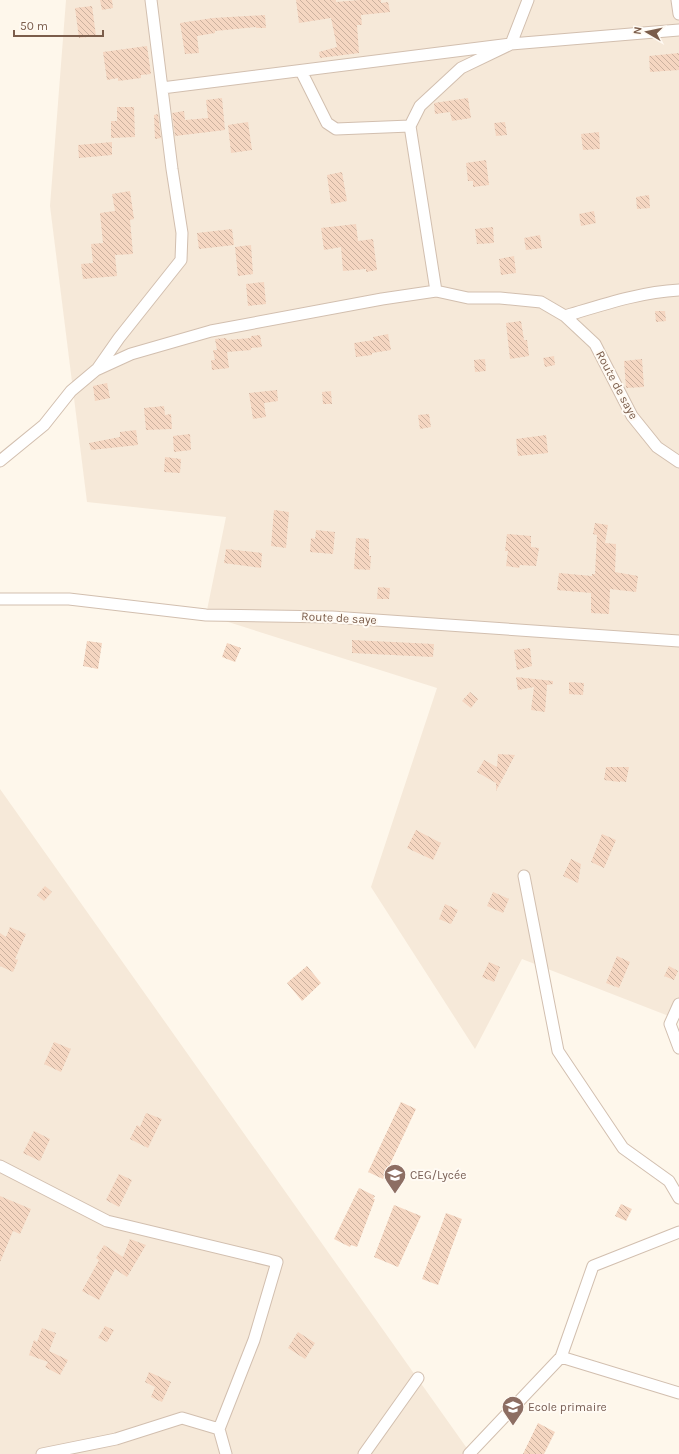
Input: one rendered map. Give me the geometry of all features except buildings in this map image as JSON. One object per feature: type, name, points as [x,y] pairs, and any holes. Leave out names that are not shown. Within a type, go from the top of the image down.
[{"type":"street","points":[[0,461],[44,424],[71,391],[96,370],[119,338],[181,260],[182,233],[151,0]]},
{"type":"street","points":[[96,370],[131,354],[211,331],[382,299],[436,291],[410,126],[420,106],[461,68],[511,44],[528,0]]},
{"type":"street","points":[[677,0],[679,14]]},
{"type":"street","points":[[162,88],[511,44],[679,30]]},
{"type":"street","points":[[301,71],[327,123],[336,129],[410,126]]},
{"type":"street","points":[[565,316],[601,305],[660,291],[679,290]]},
{"type":"street","name":"Route de saye","points":[[436,291],[468,298],[500,298],[541,302],[565,316],[595,344],[632,416],[657,447],[679,462]]},
{"type":"street","name":"Route de saye","points":[[0,600],[69,599],[206,615],[332,617],[679,641]]},
{"type":"street","points":[[524,876],[558,1051],[623,1148],[669,1181],[679,1198]]},
{"type":"street","points":[[679,1004],[670,1024],[679,1048]]},
{"type":"street","points":[[0,1166],[107,1221],[277,1262],[254,1340],[219,1429],[226,1454]]},
{"type":"street","points":[[470,1454],[561,1357],[594,1266],[679,1232]]},
{"type":"street","points":[[561,1357],[679,1393]]},
{"type":"street","points":[[364,1454],[418,1378]]},
{"type":"street","points":[[42,1454],[116,1439],[182,1418],[219,1429]]},
{"type":"shaded area","points":[[66,0],[679,0],[679,1020],[522,959],[475,1049],[371,887],[437,688],[206,615],[226,517],[87,502],[50,206]]},
{"type":"shaded area","points":[[0,789],[471,1454],[0,1454]]},
{"type":"place","name":"CEG/Lycée","points":[[395,1194]]},
{"type":"place","name":"Ecole primaire","points":[[513,1426]]}]
